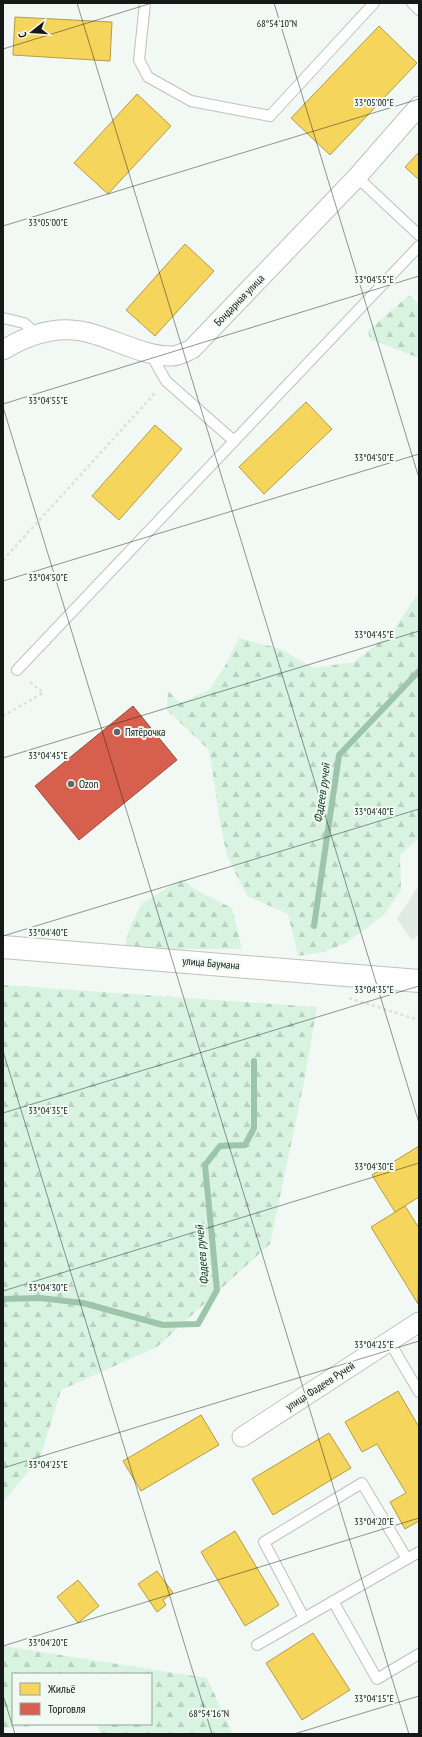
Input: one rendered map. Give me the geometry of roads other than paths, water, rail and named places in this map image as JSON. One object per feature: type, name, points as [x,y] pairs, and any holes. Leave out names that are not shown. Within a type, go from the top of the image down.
[{"type":"street","name":"Бондарная улица","points":[[3,350],[19,340],[38,334],[58,331],[81,331],[150,353],[173,356],[192,349],[357,177],[419,106]]},
{"type":"street","name":"улица Баумана","points":[[3,947],[419,981]]},
{"type":"street","name":"улица Фадеев Ручей","points":[[242,1437],[419,1322]]},
{"type":"lane","points":[[145,3],[139,60],[148,77],[191,102],[270,116],[374,3]]},
{"type":"lane","points":[[412,3],[419,10]]},
{"type":"lane","points":[[357,177],[419,235]]},
{"type":"lane","points":[[17,670],[419,246]]},
{"type":"lane","points":[[3,318],[24,324],[38,334]]},
{"type":"lane","points":[[150,353],[166,381],[234,441]]},
{"type":"lane","points":[[389,1341],[419,1392]]},
{"type":"lane","points":[[304,1618],[264,1542],[362,1483],[407,1559]]},
{"type":"lane","points":[[257,1645],[419,1552]]},
{"type":"lane","points":[[333,1601],[377,1679],[419,1654]]},
{"type":"waterway","name":"Фадеев ручей","points":[[314,926],[339,755],[419,671]]},
{"type":"waterway","name":"Фадеев ручей","points":[[3,1299],[40,1298],[83,1303],[163,1325],[198,1324],[217,1290],[205,1165],[220,1146],[245,1145],[254,1128],[254,1061]]},
{"type":"place","name":"Пятёрочка","points":[[117,732]]},
{"type":"place","name":"Ozon","points":[[71,784]]}]
